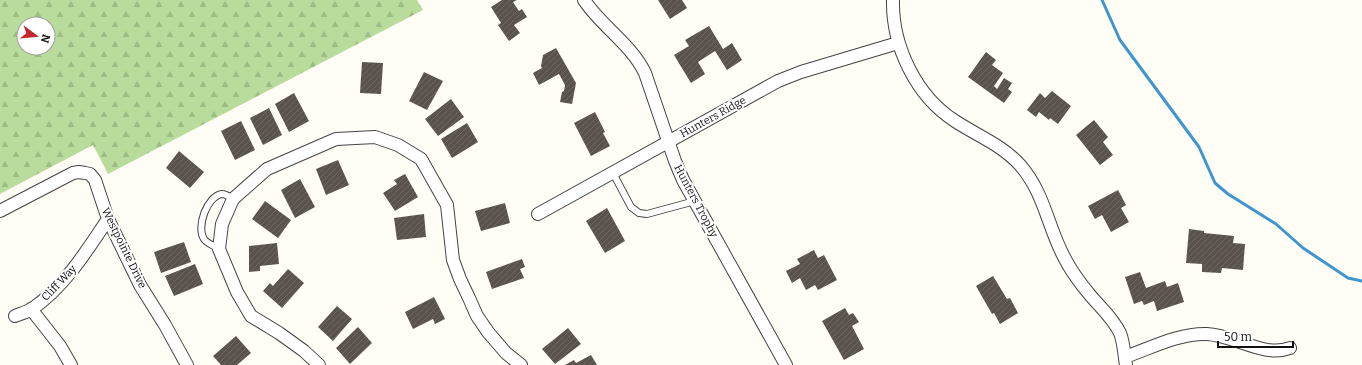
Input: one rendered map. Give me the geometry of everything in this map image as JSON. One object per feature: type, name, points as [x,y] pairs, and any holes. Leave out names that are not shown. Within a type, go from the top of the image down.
[{"type":"street","name":"Hunters Trophy","points":[[584,0],[602,23],[640,62],[682,180],[786,365]]},
{"type":"street","points":[[893,0],[893,16],[898,43],[909,70],[930,100],[943,113],[1000,147],[1016,160],[1028,175],[1042,199],[1064,257],[1078,281],[1112,320],[1120,332],[1125,361],[1176,338],[1197,334],[1218,335],[1272,350],[1284,350],[1290,348]]},
{"type":"street","name":"Hunters Ridge","points":[[538,214],[768,87],[789,77],[898,43]]},
{"type":"street","points":[[319,365],[304,351],[279,333],[251,316],[237,292],[219,249],[222,224],[233,199],[267,169],[336,139],[375,137],[398,145],[421,159],[447,205],[453,260],[477,316],[497,343],[521,365]]},
{"type":"street","name":"Westpointe Drive","points":[[0,211],[67,176],[79,172],[90,174],[95,180],[108,219],[140,285],[165,325],[187,365]]},
{"type":"street","name":"Cliff Way","points":[[15,316],[31,309],[52,292],[71,273],[108,219]]},
{"type":"street","points":[[31,309],[60,346],[71,365]]},
{"type":"lane","points":[[613,173],[631,207],[639,213],[647,214],[695,201]]},
{"type":"lane","points":[[219,249],[204,239],[201,230],[202,219],[209,203],[216,197],[221,194],[233,199]]},
{"type":"green space","points":[[0,0],[417,0],[423,10],[108,174],[93,145],[0,194]]},
{"type":"building","points":[[502,0],[517,0],[513,2],[519,11],[522,9],[527,17],[514,25],[520,33],[509,41],[498,25],[501,23],[491,7]]},
{"type":"building","points":[[658,0],[682,0],[687,8],[670,19]]},
{"type":"building","points":[[709,26],[723,49],[732,43],[742,60],[727,70],[715,51],[698,62],[705,74],[691,83],[674,55],[689,46],[685,40]]},
{"type":"building","points":[[556,48],[576,83],[572,104],[560,102],[565,85],[559,74],[539,85],[533,73],[542,68],[543,55]]},
{"type":"building","points":[[986,52],[996,60],[992,65],[1003,73],[994,86],[997,89],[1004,78],[1012,83],[1008,89],[1012,92],[1004,103],[968,77]]},
{"type":"building","points":[[362,62],[383,63],[381,94],[360,93]]},
{"type":"building","points":[[424,72],[443,81],[427,110],[409,101]]},
{"type":"building","points":[[1052,91],[1071,106],[1058,124],[1050,118],[1049,120],[1039,112],[1036,117],[1027,110],[1040,93],[1045,98]]},
{"type":"building","points":[[294,93],[309,121],[289,132],[275,104]]},
{"type":"building","points":[[451,99],[464,117],[438,136],[425,119]]},
{"type":"building","points":[[269,108],[282,135],[263,145],[250,118]]},
{"type":"building","points":[[595,112],[610,146],[591,156],[574,123]]},
{"type":"building","points":[[1094,120],[1108,137],[1103,142],[1113,155],[1100,165],[1076,135]]},
{"type":"building","points":[[241,121],[255,150],[235,160],[221,131]]},
{"type":"building","points":[[467,123],[478,142],[452,158],[441,139]]},
{"type":"building","points":[[179,151],[204,172],[190,188],[166,168]]},
{"type":"building","points":[[338,160],[349,185],[326,195],[316,169]]},
{"type":"building","points":[[405,174],[418,197],[395,211],[383,193],[397,184],[394,180]]},
{"type":"building","points":[[300,179],[315,207],[295,218],[281,190]]},
{"type":"building","points":[[1118,190],[1126,205],[1121,208],[1129,222],[1111,232],[1102,215],[1095,219],[1088,206]]},
{"type":"building","points":[[265,201],[291,220],[278,238],[252,219]]},
{"type":"building","points":[[505,203],[510,223],[481,231],[475,211]]},
{"type":"building","points":[[607,208],[625,241],[605,253],[586,221]]},
{"type":"building","points":[[424,214],[426,237],[397,240],[394,218]]},
{"type":"building","points":[[1189,229],[1204,231],[1204,233],[1234,236],[1233,243],[1245,244],[1243,270],[1222,268],[1221,273],[1202,272],[1202,264],[1186,263]]},
{"type":"building","points":[[184,242],[191,262],[161,273],[154,252]]},
{"type":"building","points":[[277,243],[279,264],[260,266],[260,271],[249,272],[249,246]]},
{"type":"building","points":[[814,250],[818,258],[824,255],[837,280],[818,290],[815,285],[806,290],[800,278],[792,283],[786,271],[800,264],[797,259]]},
{"type":"building","points":[[522,259],[525,267],[520,269],[524,278],[492,289],[486,272]]},
{"type":"building","points":[[195,264],[203,284],[174,296],[165,276]]},
{"type":"building","points":[[288,269],[304,283],[282,308],[263,291],[270,283],[273,286]]},
{"type":"building","points":[[1140,272],[1146,288],[1165,281],[1167,287],[1178,283],[1184,302],[1157,311],[1154,301],[1144,305],[1142,301],[1134,304],[1125,277]]},
{"type":"building","points":[[993,276],[1007,299],[1010,298],[1018,313],[1000,324],[994,313],[992,314],[976,286]]},
{"type":"building","points":[[434,297],[445,319],[435,324],[433,319],[413,329],[405,312]]},
{"type":"building","points":[[337,306],[352,319],[333,341],[318,327]]},
{"type":"building","points":[[845,308],[849,315],[853,313],[859,322],[852,326],[864,349],[844,360],[822,321]]},
{"type":"building","points":[[358,327],[372,343],[350,364],[336,348]]},
{"type":"building","points":[[568,328],[581,344],[555,364],[542,349]]},
{"type":"building","points":[[236,336],[251,353],[237,365],[221,365],[213,356]]},
{"type":"building","points":[[591,355],[597,365],[565,365],[574,360],[576,363]]},
{"type":"waterway","points":[[1102,0],[1120,40],[1199,147],[1215,183],[1228,194],[1276,224],[1303,248],[1348,278],[1362,281]]}]
